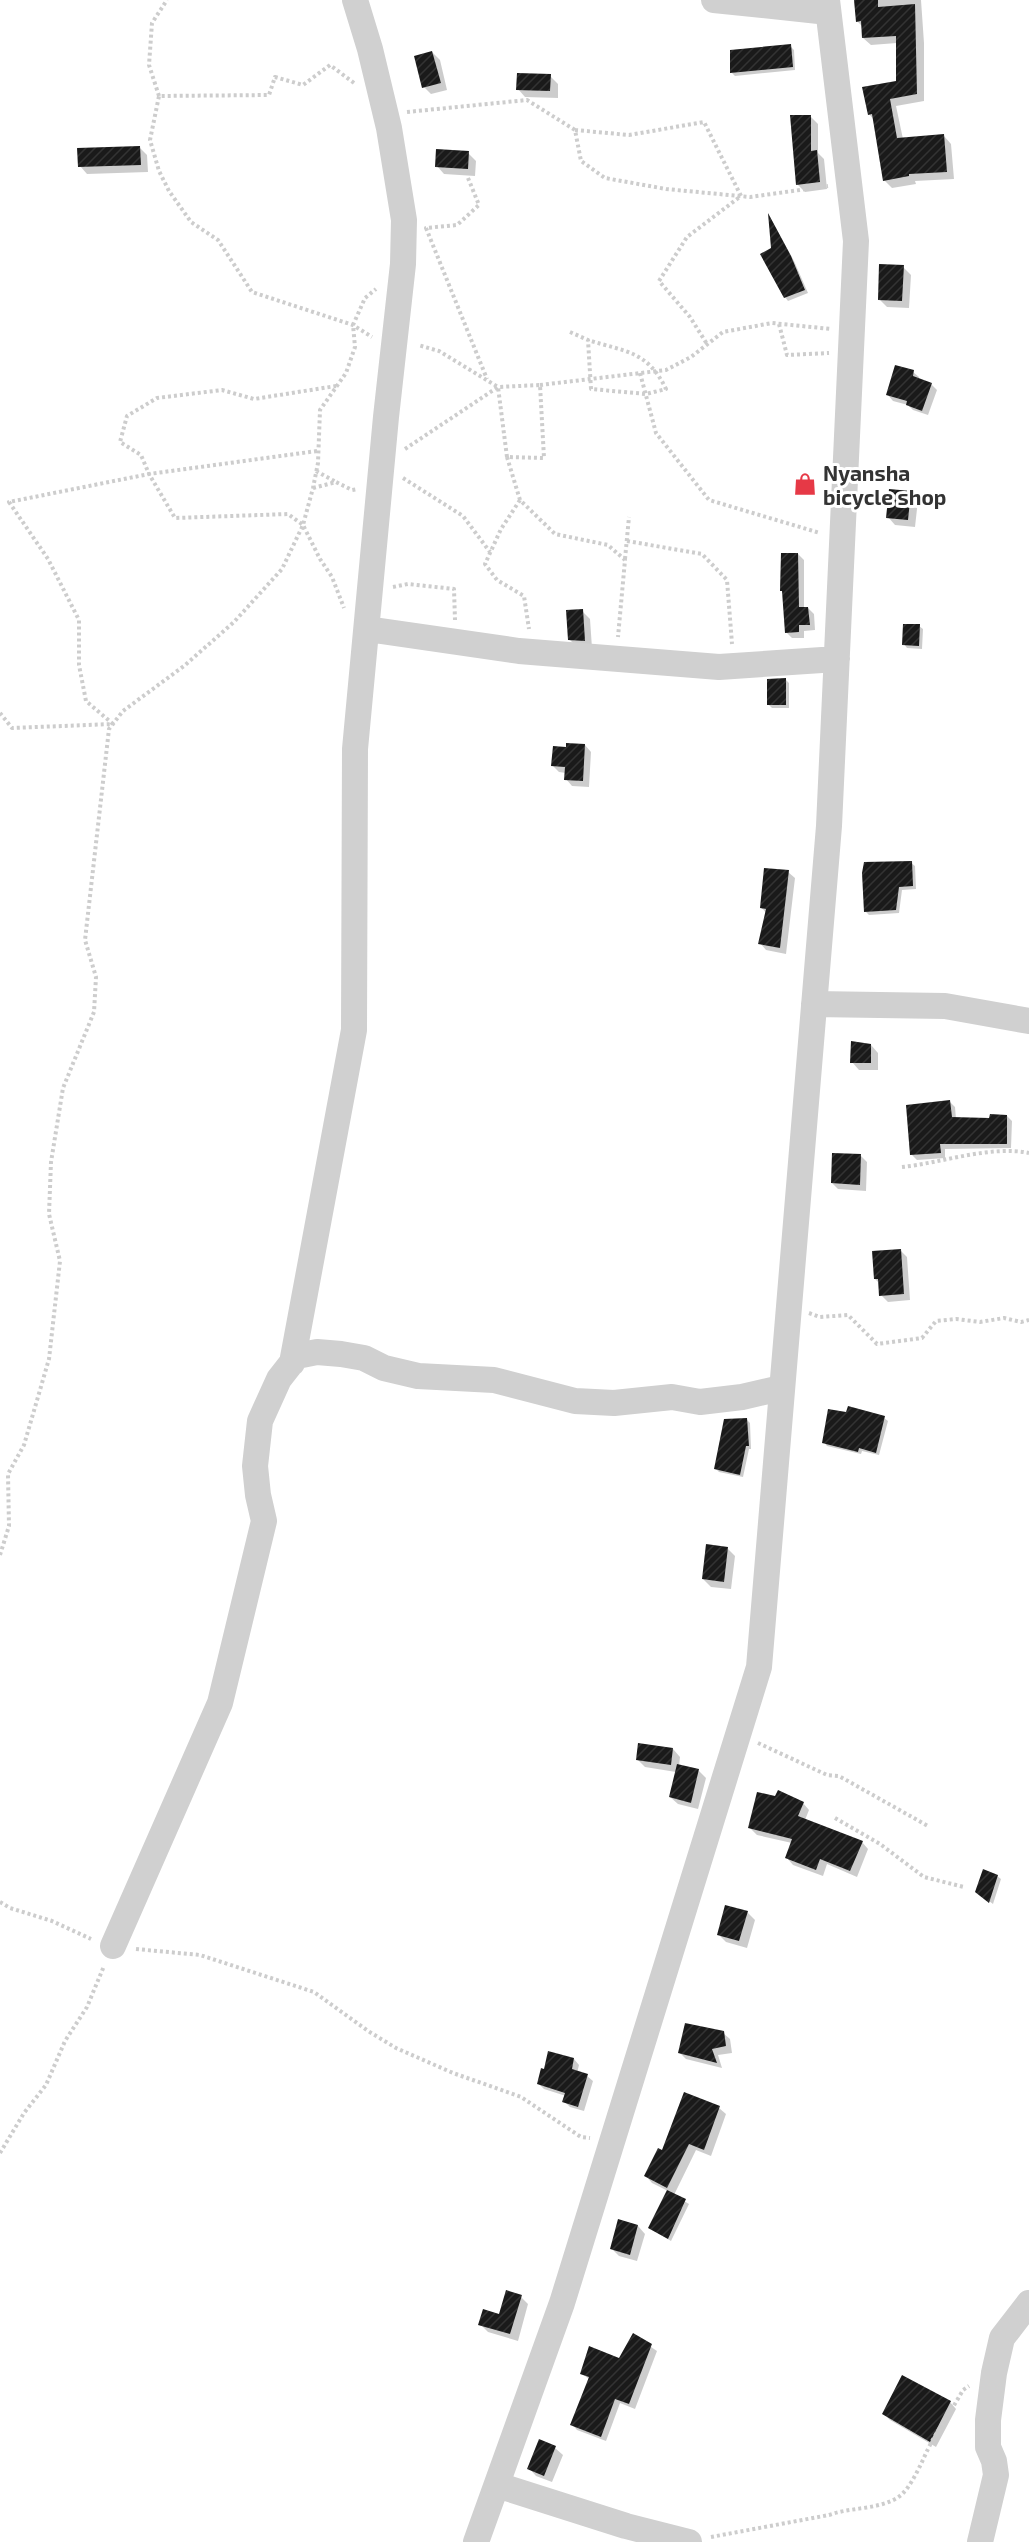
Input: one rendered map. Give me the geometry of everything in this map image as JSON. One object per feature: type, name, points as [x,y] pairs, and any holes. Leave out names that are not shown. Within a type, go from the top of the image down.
[{"type":"street","points":[[292,1363],[354,1030],[355,749],[404,264],[404,220],[383,105],[370,49],[355,0]]},
{"type":"street","points":[[476,2542],[562,2303],[759,1667],[830,811],[856,242],[833,37],[827,6],[714,0]]},
{"type":"street","points":[[367,629],[533,652],[734,667],[837,659]]},
{"type":"street","points":[[814,1004],[945,1006],[1029,1021]]},
{"type":"street","points":[[113,1946],[220,1703],[264,1521],[255,1467],[260,1421],[279,1379],[297,1356],[317,1352],[341,1354],[364,1358],[384,1368],[418,1376],[494,1380],[575,1401],[614,1403],[672,1397],[700,1402],[741,1397],[781,1388]]},
{"type":"street","points":[[980,2542],[996,2475],[994,2461],[988,2447],[988,2420],[994,2373],[1002,2338],[1029,2303]]},
{"type":"street","points":[[497,2485],[626,2526],[698,2540]]},
{"type":"path","points":[[167,0],[152,23],[149,65],[159,96],[150,140],[159,171],[169,191],[191,222],[218,240],[252,292],[353,325],[369,337],[395,338],[439,351],[498,387],[540,385],[666,370],[723,332],[772,322],[852,341]]},
{"type":"path","points":[[159,96],[269,95],[275,77],[303,85],[330,65],[383,105],[401,113],[527,100],[575,130],[629,135],[704,122],[741,196]]},
{"type":"path","points":[[575,130],[581,161],[605,178],[666,189],[750,197],[850,183]]},
{"type":"path","points":[[468,178],[479,205],[457,225],[426,228],[488,381]]},
{"type":"path","points":[[707,344],[690,317],[659,281],[687,237],[741,196]]},
{"type":"path","points":[[0,1555],[9,1526],[8,1474],[24,1445],[49,1359],[60,1261],[49,1214],[51,1162],[63,1088],[94,1012],[96,977],[85,940],[109,729],[123,711],[202,652],[282,569],[303,525],[314,488],[320,410],[346,373],[355,347],[353,325],[365,298],[404,264]]},
{"type":"path","points":[[779,324],[787,355],[852,341]]},
{"type":"path","points":[[570,332],[642,357],[657,371],[666,389],[646,394],[591,389],[588,340]]},
{"type":"path","points":[[640,373],[656,433],[709,500],[842,540]]},
{"type":"path","points":[[507,457],[544,458],[540,385]]},
{"type":"path","points":[[337,386],[254,399],[222,390],[157,398],[127,416],[120,442],[141,455],[149,474],[175,518],[288,514],[303,525],[332,577],[344,607],[367,629]]},
{"type":"path","points":[[316,471],[352,490],[381,476],[498,387]]},
{"type":"path","points":[[498,387],[507,457],[520,500],[555,534],[608,545],[625,560]]},
{"type":"path","points":[[113,724],[86,701],[79,665],[79,620],[48,559],[9,502],[149,474],[317,451]]},
{"type":"path","points":[[381,476],[463,516],[490,552]]},
{"type":"path","points":[[314,488],[336,482]]},
{"type":"path","points":[[520,500],[501,529],[485,564],[497,580],[524,596],[533,652]]},
{"type":"path","points":[[616,659],[629,517]]},
{"type":"path","points":[[627,541],[702,554],[727,580],[734,667]]},
{"type":"path","points":[[370,591],[408,584],[454,589],[455,642]]},
{"type":"path","points":[[0,713],[12,728],[113,724]]},
{"type":"path","points":[[902,1167],[985,1153],[1017,1150],[1029,1153]]},
{"type":"path","points":[[788,1306],[820,1317],[849,1315],[877,1344],[922,1338],[936,1321],[956,1319],[980,1322],[1004,1318],[1021,1322],[1029,1320]]},
{"type":"path","points":[[738,1735],[827,1774],[839,1776],[928,1826]]},
{"type":"path","points":[[835,1818],[880,1844],[924,1877],[964,1887]]},
{"type":"path","points":[[0,1902],[10,1908],[52,1921],[81,1935],[113,1946],[200,1955],[314,1992],[396,2048],[453,2073],[521,2097],[581,2137],[612,2141]]},
{"type":"path","points":[[0,2153],[24,2113],[46,2085],[65,2041],[87,2007],[113,1946]]},
{"type":"path","points":[[698,2540],[829,2515],[846,2509],[874,2506],[900,2497],[941,2428]]},
{"type":"building","points":[[854,0],[878,0],[878,7],[915,4],[917,94],[890,99],[897,138],[944,134],[947,172],[909,174],[909,176],[883,181],[872,114],[868,115],[862,87],[896,81],[896,36],[862,38],[861,21],[856,22]]},
{"type":"building","points":[[791,44],[793,67],[730,73],[730,50]]},
{"type":"building","points":[[432,51],[441,83],[422,88],[414,56]]},
{"type":"building","points":[[517,73],[551,74],[550,91],[516,90]]},
{"type":"building","points":[[790,115],[811,115],[811,151],[817,150],[820,182],[796,185]]},
{"type":"building","points":[[140,146],[141,165],[78,167],[77,148]]},
{"type":"building","points":[[436,149],[469,151],[468,169],[435,167]]},
{"type":"building","points":[[768,213],[791,256],[805,290],[784,298],[760,254],[771,248]]},
{"type":"building","points":[[879,264],[904,265],[902,301],[878,300]]},
{"type":"building","points":[[895,365],[914,370],[913,376],[932,383],[922,411],[906,405],[907,401],[886,395]]},
{"type":"building","points":[[889,489],[911,491],[908,520],[886,518]]},
{"type":"building","points":[[781,553],[798,553],[799,607],[808,607],[810,625],[799,625],[799,632],[785,633],[782,591],[780,591]]},
{"type":"building","points":[[583,609],[585,641],[568,640],[566,610]]},
{"type":"building","points":[[903,624],[920,624],[919,646],[902,645]]},
{"type":"building","points":[[786,678],[786,705],[767,705],[767,679]]},
{"type":"building","points":[[566,743],[585,744],[583,781],[564,780],[565,767],[551,766],[553,746],[566,747]]},
{"type":"building","points":[[912,861],[913,886],[899,887],[896,910],[864,912],[862,873],[864,862]]},
{"type":"building","points":[[764,868],[789,870],[780,948],[758,944],[766,909],[760,908]]},
{"type":"building","points":[[851,1041],[871,1044],[871,1063],[850,1063]]},
{"type":"building","points":[[950,1100],[952,1117],[989,1118],[990,1114],[1007,1115],[1007,1144],[940,1144],[941,1153],[910,1155],[906,1105]]},
{"type":"building","points":[[832,1153],[861,1154],[860,1185],[831,1183]]},
{"type":"building","points":[[901,1249],[904,1294],[879,1296],[878,1279],[874,1279],[872,1251]]},
{"type":"building","points":[[848,1406],[885,1416],[876,1453],[859,1448],[858,1452],[822,1443],[828,1409],[846,1412]]},
{"type":"building","points":[[747,1418],[749,1446],[746,1446],[740,1475],[714,1469],[724,1419]]},
{"type":"building","points":[[706,1544],[728,1547],[724,1582],[702,1579]]},
{"type":"building","points":[[638,1743],[673,1748],[671,1765],[636,1760]]},
{"type":"building","points":[[677,1764],[699,1769],[691,1803],[669,1797]]},
{"type":"building","points":[[778,1790],[804,1802],[798,1816],[863,1841],[850,1871],[820,1859],[816,1870],[785,1858],[792,1839],[748,1828],[757,1792],[775,1796]]},
{"type":"building","points":[[983,1869],[998,1875],[989,1903],[975,1892]]},
{"type":"building","points":[[725,1905],[748,1911],[739,1941],[717,1935]]},
{"type":"building","points":[[685,2023],[724,2031],[726,2046],[712,2049],[717,2063],[678,2053]]},
{"type":"building","points":[[548,2051],[574,2058],[572,2069],[588,2074],[578,2107],[562,2102],[565,2093],[537,2084],[541,2068],[544,2069]]},
{"type":"building","points":[[684,2092],[720,2106],[704,2150],[689,2144],[667,2188],[644,2176],[658,2148],[662,2150]]},
{"type":"building","points":[[667,2190],[686,2199],[668,2239],[648,2228]]},
{"type":"building","points":[[618,2219],[638,2225],[630,2255],[610,2249]]},
{"type":"building","points":[[506,2290],[522,2295],[510,2334],[478,2325],[483,2309],[499,2314]]},
{"type":"building","points":[[633,2333],[652,2344],[629,2404],[615,2399],[601,2437],[570,2425],[589,2377],[580,2374],[589,2346],[619,2358]]},
{"type":"building","points":[[902,2375],[951,2401],[930,2442],[882,2414]]},
{"type":"building","points":[[539,2439],[556,2446],[544,2476],[527,2469]]},
{"type":"place","name":"Nyansha bicycle shop","points":[[805,484]]}]
